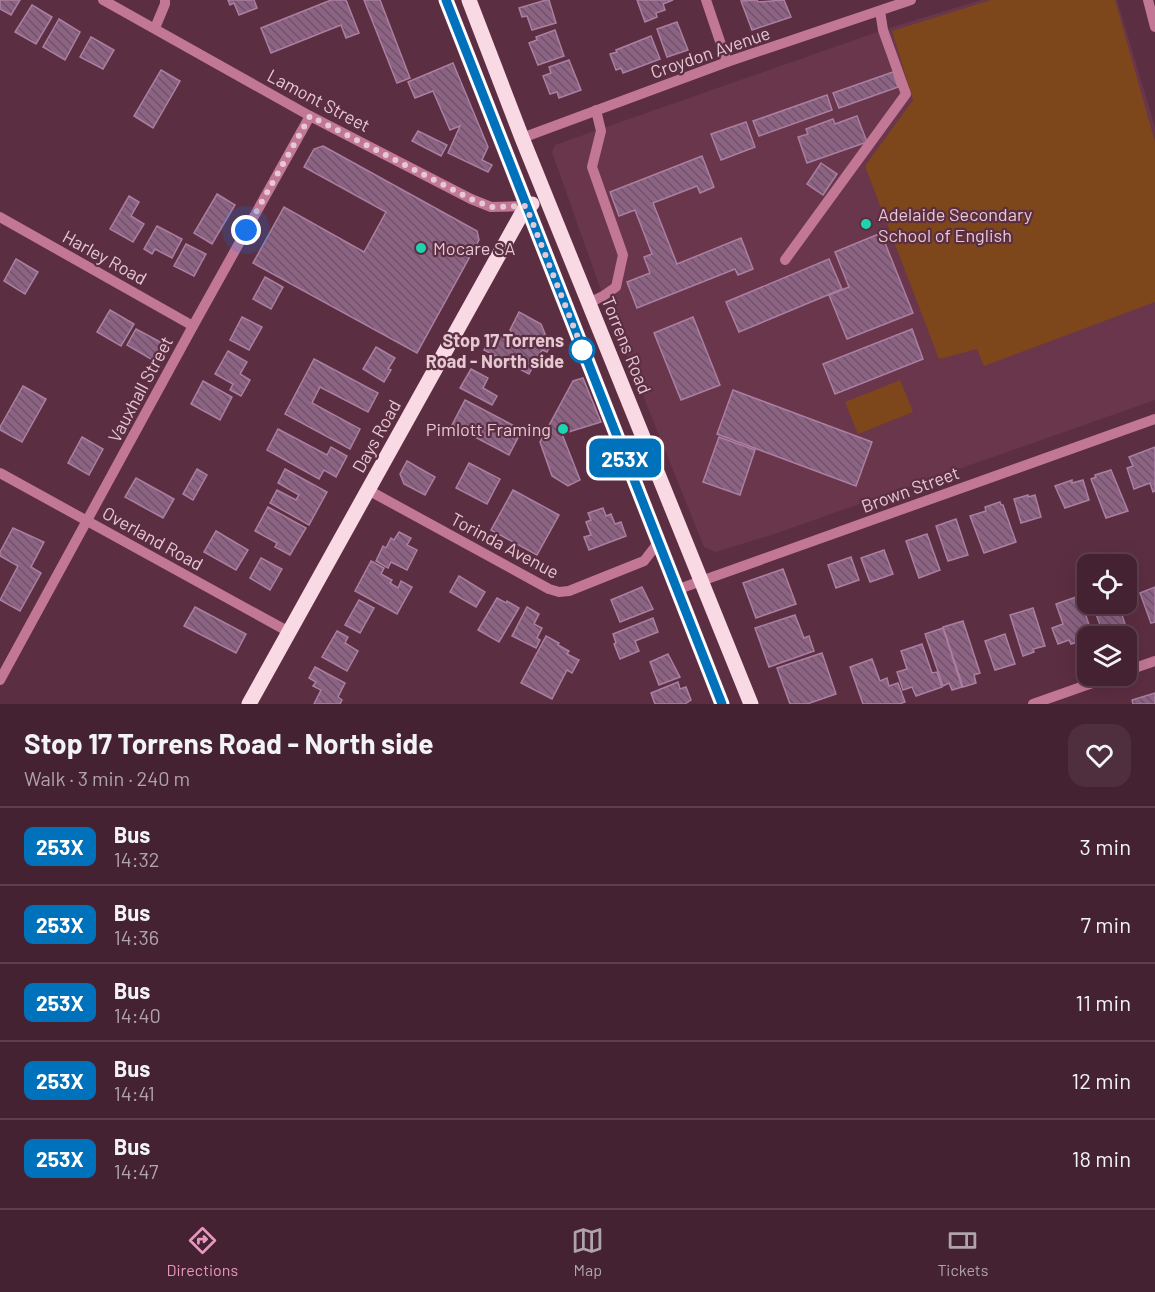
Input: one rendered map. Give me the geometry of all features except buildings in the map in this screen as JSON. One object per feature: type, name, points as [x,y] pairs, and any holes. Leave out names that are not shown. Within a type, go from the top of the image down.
[{"type":"main road","points":[[446,0],[722,704]]},
{"type":"main road","name":"Torrens Road","points":[[469,0],[522,138],[751,704]]},
{"type":"main road","points":[[526,206],[547,199]]},
{"type":"main road","name":"Days Road","points":[[253,703],[289,632],[526,206]]},
{"type":"street","name":"Lamont Street","points":[[103,0],[310,116],[471,199],[491,207],[526,206]]},
{"type":"street","points":[[155,28],[165,0]]},
{"type":"street","points":[[706,0],[727,62]]},
{"type":"street","name":"Croydon Avenue","points":[[522,138],[727,62],[911,0]]},
{"type":"street","points":[[1148,0],[1155,27]]},
{"type":"street","points":[[785,260],[906,94],[883,30],[879,11]]},
{"type":"street","points":[[589,303],[616,287],[623,255],[592,166],[602,131],[596,110]]},
{"type":"street","name":"Vauxhall Street","points":[[0,680],[310,116]]},
{"type":"street","name":"Harley Road","points":[[0,217],[193,326]]},
{"type":"street","name":"Brown Street","points":[[676,590],[1155,419]]},
{"type":"street","name":"Overland Road","points":[[0,473],[289,632]]},
{"type":"street","name":"Torinda Avenue","points":[[368,490],[549,589],[559,592],[569,591],[644,561],[658,543]]},
{"type":"street","points":[[1137,667],[1155,661]]},
{"type":"street","points":[[1033,704],[1084,686]]},
{"type":"shaded area","name":"Adelaide Secondary School of English","points":[[981,0],[1117,0],[1155,127],[1155,400],[780,532],[716,552],[704,547],[603,296],[552,152],[555,145],[883,30]]},
{"type":"shaded area","points":[[991,0],[1115,0],[1155,142],[1155,302],[984,366],[977,349],[939,359],[865,166],[913,100],[892,31]]},
{"type":"shaded area","points":[[900,380],[913,412],[858,434],[845,402]]},
{"type":"bus line","name":"253X","points":[[446,0],[722,704]]},
{"type":"place","name":"Adelaide Secondary School of English","points":[[866,224]]},
{"type":"place","name":"Mocare SA","points":[[421,248]]},
{"type":"place","name":"Stop 17 Torrens Road - North side","points":[[582,350]]},
{"type":"place","name":"Pimlott Framing","points":[[563,429]]},
{"type":"route","points":[[246,230],[310,116],[471,199],[491,207],[526,206],[584,353],[582,350]]}]
